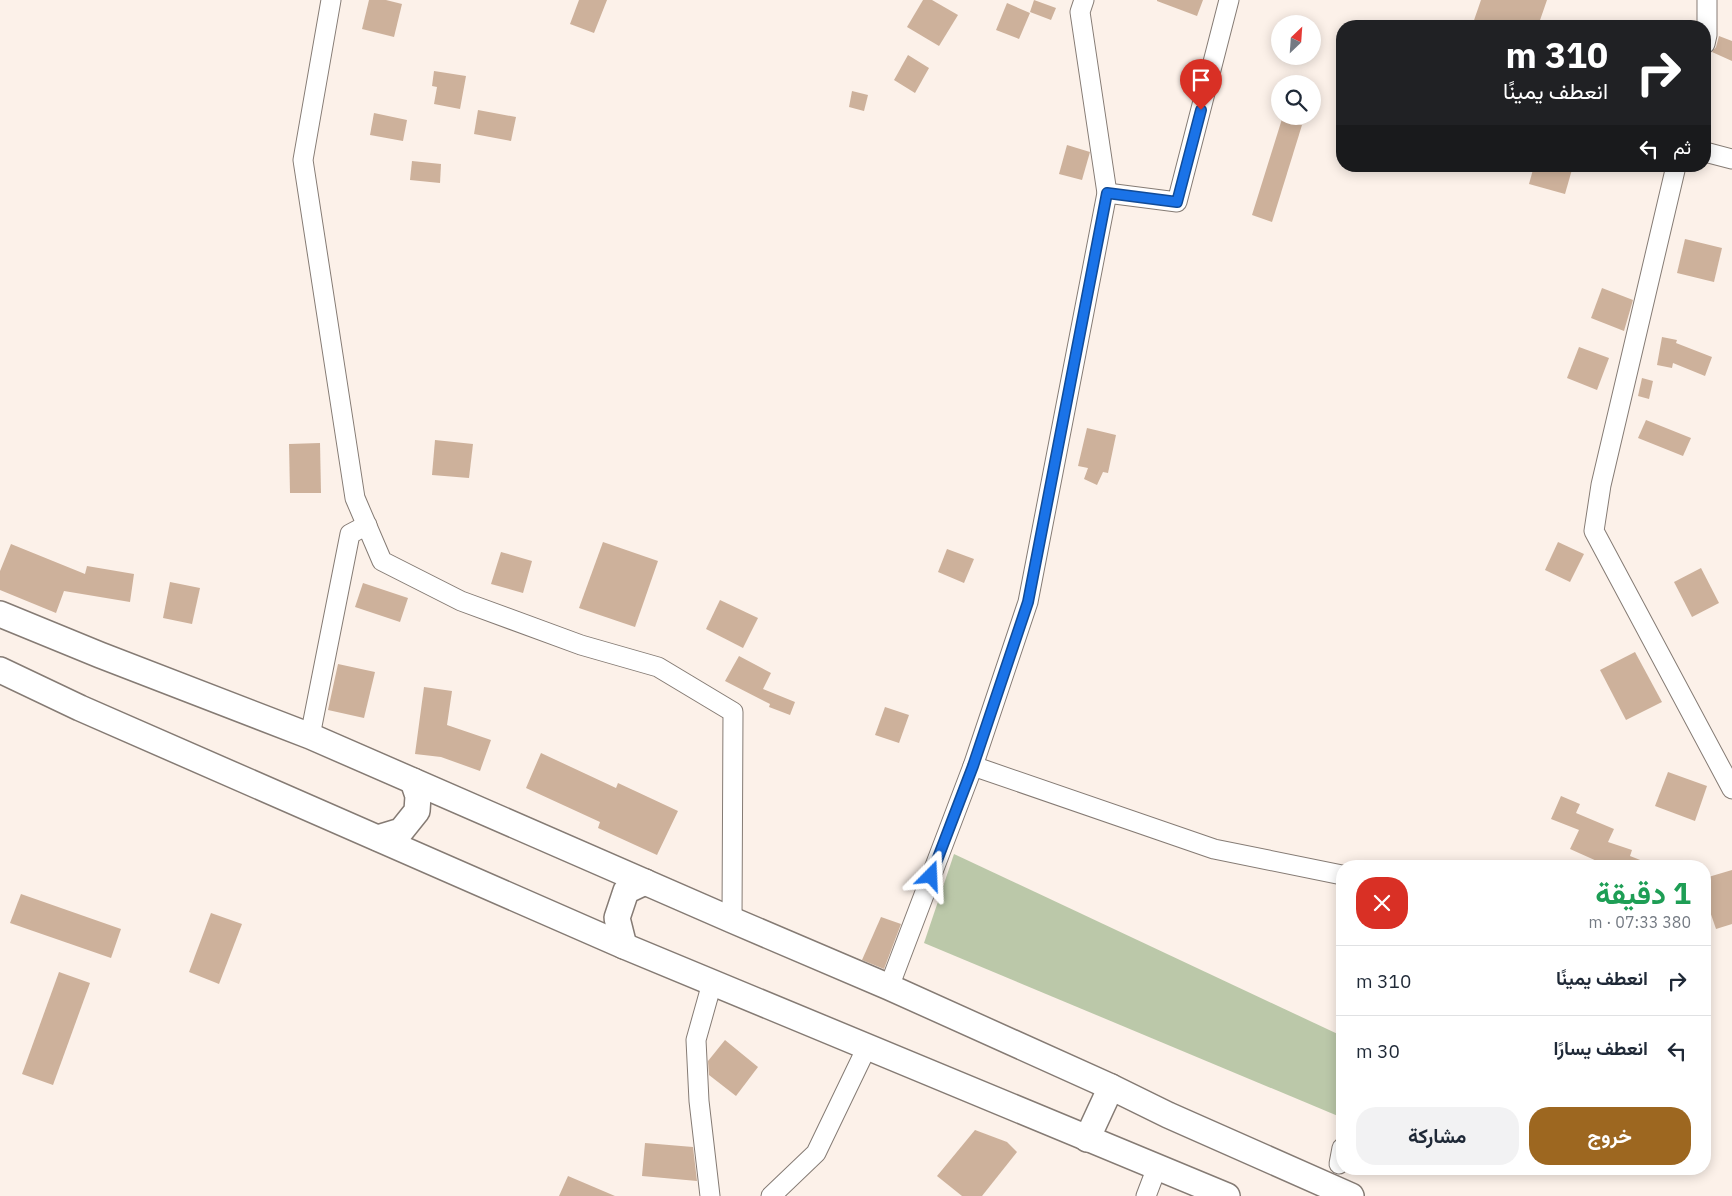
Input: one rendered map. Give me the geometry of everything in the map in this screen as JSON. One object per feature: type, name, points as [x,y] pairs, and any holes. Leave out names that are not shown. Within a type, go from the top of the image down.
[{"type":"main road","points":[[0,614],[100,655],[310,736],[889,987],[1111,1087],[1168,1115],[1351,1196]]},
{"type":"main road","points":[[0,670],[80,708],[624,946],[1227,1196]]},
{"type":"main road","points":[[378,838],[401,831],[417,811],[418,796],[413,781]]},
{"type":"main road","points":[[624,946],[617,918],[626,891],[645,882]]},
{"type":"main road","points":[[1086,1139],[1111,1087]]},
{"type":"street","points":[[331,0],[303,160],[355,498],[366,525],[382,561],[461,602],[581,645],[658,667],[733,712],[732,920]]},
{"type":"street","points":[[889,987],[973,766],[1028,602],[1107,193],[1080,12],[1084,0]]},
{"type":"street","points":[[1107,193],[1177,202],[1229,0]]},
{"type":"street","points":[[1707,0],[1707,20]]},
{"type":"street","points":[[1711,154],[1732,159]]},
{"type":"street","points":[[1675,172],[1601,485],[1594,531],[1732,789]]},
{"type":"street","points":[[310,736],[350,534],[366,525]]},
{"type":"street","points":[[973,766],[1214,849],[1336,874]]},
{"type":"street","points":[[710,1196],[699,1101],[696,1040],[712,982]]},
{"type":"street","points":[[771,1196],[816,1153],[867,1047]]},
{"type":"street","points":[[1146,1196],[1157,1167]]},
{"type":"green space","points":[[954,854],[1336,1033],[1336,1115],[924,943]]},
{"type":"building","points":[[369,0],[386,0],[402,4],[394,37],[362,29]]},
{"type":"building","points":[[579,0],[607,0],[594,33],[570,24]]},
{"type":"building","points":[[923,0],[932,0],[958,15],[939,46],[907,27]]},
{"type":"building","points":[[1034,0],[1056,8],[1051,20],[1030,12]]},
{"type":"building","points":[[1157,0],[1203,0],[1197,16]]},
{"type":"building","points":[[1481,0],[1547,0],[1540,20],[1474,20]]},
{"type":"building","points":[[1007,3],[1030,13],[1019,39],[996,30]]},
{"type":"building","points":[[1719,36],[1732,41],[1732,61],[1712,52],[1716,47]]},
{"type":"building","points":[[908,55],[929,68],[915,93],[894,80]]},
{"type":"building","points":[[434,71],[466,76],[460,109],[434,104],[437,87],[432,86]]},
{"type":"building","points":[[852,91],[868,95],[864,111],[849,107]]},
{"type":"building","points":[[478,110],[516,117],[511,141],[474,134]]},
{"type":"building","points":[[374,113],[407,120],[403,141],[370,135]]},
{"type":"building","points":[[1280,125],[1302,125],[1272,222],[1252,215]]},
{"type":"building","points":[[1067,145],[1090,152],[1082,180],[1059,174]]},
{"type":"building","points":[[412,161],[441,164],[440,183],[410,180]]},
{"type":"building","points":[[1532,172],[1571,172],[1565,194],[1529,184]]},
{"type":"building","points":[[1685,239],[1722,248],[1714,282],[1677,273]]},
{"type":"building","points":[[1602,288],[1633,300],[1624,331],[1591,318]]},
{"type":"building","points":[[1662,337],[1677,340],[1676,343],[1712,357],[1705,376],[1673,363],[1672,368],[1657,365]]},
{"type":"building","points":[[1579,347],[1609,358],[1597,390],[1567,378]]},
{"type":"building","points":[[1642,378],[1653,381],[1649,399],[1638,396]]},
{"type":"building","points":[[1646,420],[1691,438],[1683,456],[1638,438]]},
{"type":"building","points":[[1087,428],[1116,435],[1108,473],[1103,472],[1097,485],[1084,479],[1088,468],[1078,466]]},
{"type":"building","points":[[435,440],[473,444],[469,478],[432,475]]},
{"type":"building","points":[[320,443],[321,493],[290,493],[289,444]]},
{"type":"building","points":[[603,542],[658,561],[635,627],[579,608]]},
{"type":"building","points":[[1558,542],[1584,554],[1570,582],[1545,570]]},
{"type":"building","points":[[11,544],[85,574],[87,566],[134,574],[130,602],[64,591],[56,613],[0,590],[0,571]]},
{"type":"building","points":[[947,549],[974,559],[964,583],[938,572]]},
{"type":"building","points":[[501,552],[532,561],[523,593],[491,584]]},
{"type":"building","points":[[1701,568],[1719,603],[1692,617],[1674,582]]},
{"type":"building","points":[[170,582],[200,588],[192,624],[163,618]]},
{"type":"building","points":[[363,583],[408,598],[400,622],[355,607]]},
{"type":"building","points":[[720,600],[758,618],[743,648],[706,629]]},
{"type":"building","points":[[1635,652],[1662,702],[1626,720],[1600,670]]},
{"type":"building","points":[[739,656],[771,673],[763,689],[795,702],[790,715],[769,707],[770,704],[725,681]]},
{"type":"building","points":[[338,664],[375,672],[364,718],[328,710]]},
{"type":"building","points":[[424,687],[452,691],[447,725],[491,740],[480,771],[441,757],[415,754]]},
{"type":"building","points":[[885,707],[909,715],[899,743],[875,735]]},
{"type":"building","points":[[541,753],[616,788],[618,783],[678,811],[657,855],[598,828],[600,822],[526,788]]},
{"type":"building","points":[[1668,772],[1707,786],[1695,821],[1655,806]]},
{"type":"building","points":[[1561,796],[1580,804],[1576,813],[1614,829],[1608,842],[1632,850],[1630,856],[1640,860],[1595,860],[1570,849],[1579,830],[1551,819]]},
{"type":"building","points":[[1732,870],[1732,924],[1716,929],[1711,914],[1711,876]]},
{"type":"building","points":[[21,894],[121,929],[111,958],[10,923]]},
{"type":"building","points":[[211,913],[242,924],[219,984],[189,972]]},
{"type":"building","points":[[881,917],[901,924],[884,969],[862,960]]},
{"type":"building","points":[[59,972],[90,983],[53,1085],[22,1074]]},
{"type":"building","points":[[725,1040],[758,1067],[736,1096],[709,1075],[708,1061]]},
{"type":"building","points":[[975,1130],[1007,1142],[1017,1152],[982,1196],[962,1196],[937,1176]]},
{"type":"building","points":[[645,1143],[693,1147],[697,1181],[642,1176]]},
{"type":"building","points":[[568,1176],[615,1196],[559,1196]]},
{"type":"route","points":[[931,876],[973,766],[1028,602],[1107,193],[1177,202],[1201,110]]}]
